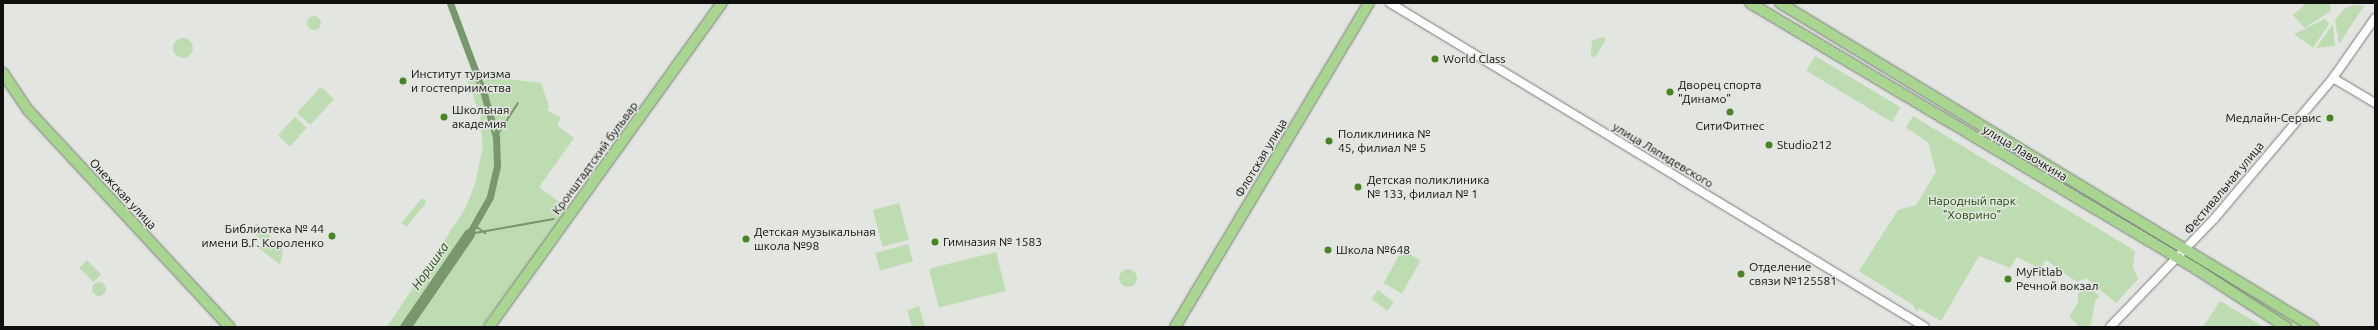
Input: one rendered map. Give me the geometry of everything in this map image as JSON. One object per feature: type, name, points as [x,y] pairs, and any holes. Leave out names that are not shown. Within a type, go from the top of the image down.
[{"type":"main road","name":"Кронштадтский бульвар","points":[[489,327],[722,3]]},
{"type":"main road","name":"Флотская улица","points":[[1175,327],[1369,3]]},
{"type":"main road","name":"улица Лавочкина","points":[[1750,3],[2179,259],[2286,327]]},
{"type":"main road","name":"улица Лавочкина","points":[[1780,3],[2188,249],[2314,327]]},
{"type":"main road","name":"Онежская улица","points":[[3,73],[28,110],[230,327]]},
{"type":"street","name":"улица Ляпидевского","points":[[1390,3],[1925,327]]},
{"type":"street","name":"Фестивальная улица","points":[[2110,327],[2188,249],[2333,78],[2375,18]]},
{"type":"street","points":[[2333,78],[2375,103]]},
{"type":"green space","points":[[2307,3],[2330,3],[2331,11],[2305,28],[2293,15]]},
{"type":"green space","points":[[2356,5],[2364,6],[2339,44],[2335,20],[2345,8]]},
{"type":"green space","points":[[311,16],[317,16],[321,20],[321,26],[317,30],[311,30],[307,26],[307,20]]},
{"type":"green space","points":[[2325,19],[2329,24],[2313,48],[2294,34]]},
{"type":"green space","points":[[2333,24],[2335,46],[2316,48]]},
{"type":"green space","points":[[1602,37],[1606,39],[1595,58],[1591,55],[1592,41]]},
{"type":"green space","points":[[183,38],[190,41],[193,48],[190,55],[183,58],[176,55],[173,48],[176,41]]},
{"type":"green space","points":[[1815,56],[1901,108],[1892,122],[1806,71]]},
{"type":"green space","points":[[482,76],[541,83],[549,106],[547,110],[561,118],[557,125],[574,138],[539,187],[569,209],[481,327],[387,327],[465,209],[475,184],[483,147],[480,116],[468,81]]},
{"type":"green space","points":[[321,87],[334,99],[310,125],[297,113]]},
{"type":"green space","name":"Народный парк \"Ховрино\"","points":[[1913,116],[2135,251],[2133,266],[2138,279],[2116,303],[2086,278],[2077,282],[2046,260],[2040,269],[2017,257],[2010,268],[1979,256],[1941,321],[1919,308],[1917,312],[1913,305],[1859,271],[1898,210],[1916,205],[1936,172],[1928,142],[1906,128]]},
{"type":"green space","points":[[295,117],[307,128],[290,146],[278,135]]},
{"type":"green space","points":[[422,198],[427,202],[407,227],[402,223]]},
{"type":"green space","points":[[899,203],[909,240],[883,247],[873,210]]},
{"type":"green space","points":[[257,223],[283,249],[280,265],[259,248],[264,243],[251,230]]},
{"type":"green space","points":[[908,244],[913,261],[880,271],[875,253]]},
{"type":"green space","points":[[2188,249],[2313,327],[2286,327],[2179,259]]},
{"type":"green space","points":[[1402,250],[1420,260],[1402,293],[1384,283]]},
{"type":"green space","points":[[996,252],[1006,291],[939,308],[929,269]]},
{"type":"green space","points":[[87,260],[101,274],[93,282],[79,268]]},
{"type":"green space","points":[[1128,269],[1134,272],[1137,278],[1134,284],[1128,287],[1122,284],[1119,278],[1122,272]]},
{"type":"green space","points":[[96,282],[102,282],[106,286],[106,292],[102,296],[96,296],[92,292],[92,286]]},
{"type":"green space","points":[[2086,286],[2100,296],[2095,301],[2091,325],[2080,327],[2069,317],[2078,303],[2078,294]]},
{"type":"green space","points":[[1378,290],[1394,302],[1387,311],[1371,299]]},
{"type":"green space","points":[[2220,301],[2264,327],[2203,327]]},
{"type":"green space","points":[[919,306],[925,327],[912,327],[907,310]]},
{"type":"waterway","points":[[450,3],[484,94],[496,137],[497,166],[490,197],[469,234]]},
{"type":"waterway","points":[[496,137],[518,103]]},
{"type":"waterway","name":"Норишка","points":[[469,234],[554,219]]},
{"type":"waterway","name":"Норишка","points":[[474,225],[485,233]]},
{"type":"waterway","name":"Норишка","points":[[405,327],[469,234]]},
{"type":"place","name":"World Class","points":[[1435,59]]},
{"type":"place","name":"Институт туризма и гостеприимства","points":[[403,81]]},
{"type":"place","name":"Дворец спорта \"Динамо\"","points":[[1670,92]]},
{"type":"place","name":"СитиФитнес","points":[[1730,112]]},
{"type":"place","name":"Школьная академия","points":[[444,117]]},
{"type":"place","name":"Медлайн-Сервис","points":[[2330,118]]},
{"type":"place","name":"Поликлиника № 45, филиал № 5","points":[[1329,141]]},
{"type":"place","name":"Studio212","points":[[1769,145]]},
{"type":"place","name":"Детская поликлиника № 133, филиал № 1","points":[[1358,187]]},
{"type":"place","name":"Библиотека № 44 имени В.Г. Короленко","points":[[332,236]]},
{"type":"place","name":"Детская музыкальная школа №98","points":[[746,239]]},
{"type":"place","name":"Гимназия № 1583","points":[[935,242]]},
{"type":"place","name":"Школа №648","points":[[1328,250]]},
{"type":"place","name":"Отделение связи №125581","points":[[1741,274]]},
{"type":"place","name":"MyFitlab Речной вокзал","points":[[2008,279]]}]
